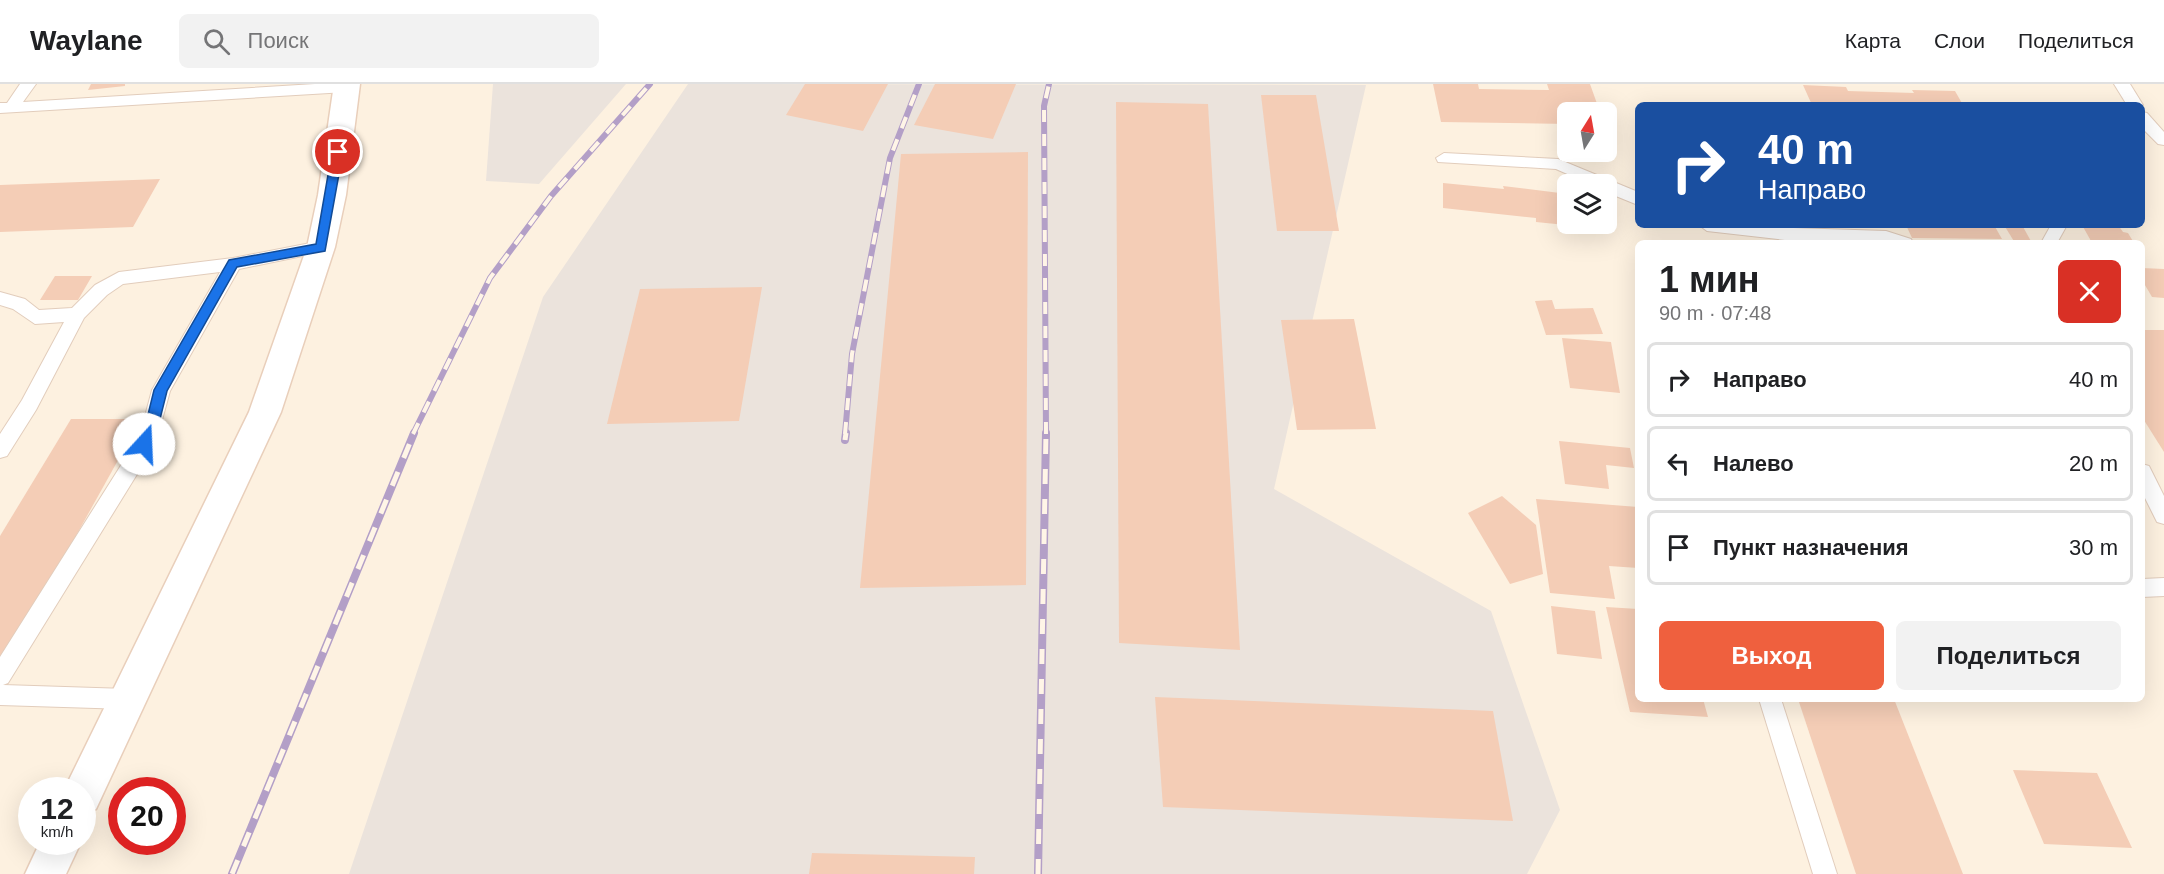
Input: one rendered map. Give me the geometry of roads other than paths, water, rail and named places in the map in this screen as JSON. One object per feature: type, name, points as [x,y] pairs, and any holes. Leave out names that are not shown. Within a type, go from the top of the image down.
[{"type":"main road","points":[[90,777],[266,411],[321,248],[332,195],[346,86]]},
{"type":"main road","points":[[45,874],[54,855]]},
{"type":"lane","points":[[6,108],[28,84]]},
{"type":"lane","points":[[2122,84],[2132,102]]},
{"type":"lane","points":[[6,108],[346,86]]},
{"type":"lane","points":[[2145,121],[2164,140]]},
{"type":"lane","points":[[1444,158],[1558,164],[1635,198]]},
{"type":"lane","points":[[1729,228],[1765,233],[1852,230],[1896,240]]},
{"type":"lane","points":[[0,450],[8,426],[77,314],[101,290],[119,278],[233,264],[321,248]]},
{"type":"lane","points":[[0,676],[137,457],[150,431],[161,390],[233,264]]},
{"type":"lane","points":[[0,298],[19,304],[35,317],[77,314]]},
{"type":"lane","points":[[2145,477],[2164,516]]},
{"type":"lane","points":[[2145,588],[2164,587]]},
{"type":"lane","points":[[0,695],[127,699]]},
{"type":"lane","points":[[1771,702],[1825,874]]},
{"type":"railway","points":[[413,434],[490,278],[551,196],[650,84]]},
{"type":"railway","points":[[845,434],[852,354],[890,158],[919,84]]},
{"type":"railway","points":[[1046,433],[1044,106],[1049,84]]},
{"type":"railway","points":[[232,874],[414,433]]},
{"type":"railway","points":[[845,440],[846,433]]},
{"type":"railway","points":[[1038,874],[1046,433]]}]
